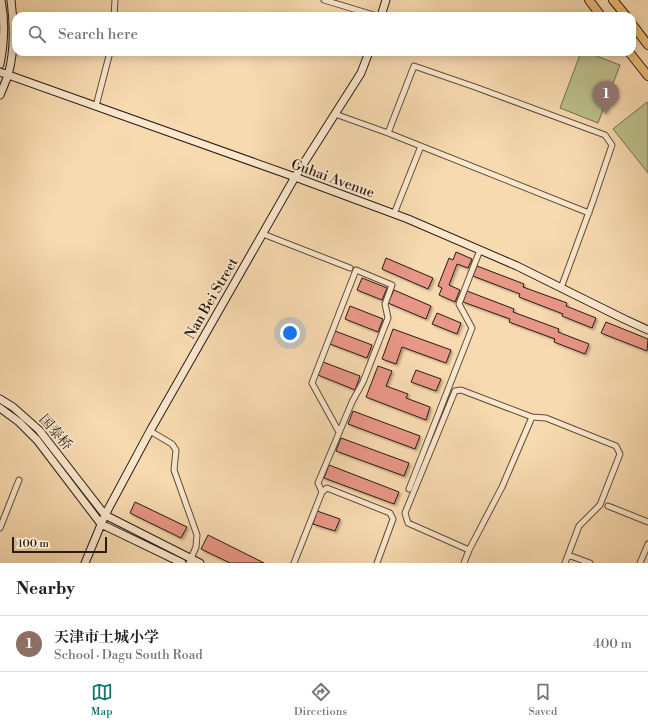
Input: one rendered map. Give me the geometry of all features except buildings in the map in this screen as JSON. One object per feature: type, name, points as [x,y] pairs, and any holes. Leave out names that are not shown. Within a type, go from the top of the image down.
[{"type":"main road","points":[[589,0],[598,12]]},
{"type":"main road","points":[[613,0],[623,12]]},
{"type":"main road","points":[[636,29],[648,45]]},
{"type":"main road","points":[[632,56],[648,76]]},
{"type":"street","points":[[0,64],[3,41],[3,8],[1,0]]},
{"type":"street","points":[[11,0],[12,17]]},
{"type":"street","points":[[114,0],[114,12]]},
{"type":"street","points":[[324,0],[364,12]]},
{"type":"street","points":[[382,12],[386,0]]},
{"type":"street","points":[[0,95],[8,75],[12,42]]},
{"type":"street","points":[[96,106],[109,56]]},
{"type":"street","name":"Nan Bei Street","points":[[85,563],[105,515],[150,431],[295,177],[362,73],[368,56]]},
{"type":"street","points":[[388,133],[414,66],[605,135],[612,145],[561,288]]},
{"type":"street","name":"Guhai Avenue","points":[[0,72],[295,177],[394,214],[517,266],[648,330]]},
{"type":"street","points":[[336,114],[388,133],[589,213]]},
{"type":"street","points":[[394,214],[421,146]]},
{"type":"street","points":[[263,234],[350,268]]},
{"type":"street","points":[[409,489],[472,328],[459,304],[480,250]]},
{"type":"street","points":[[322,492],[318,483],[352,402],[363,382],[388,318],[385,304],[392,285],[356,270],[312,383],[339,432]]},
{"type":"street","points":[[469,550],[408,523],[405,513],[455,391],[461,390],[532,417],[546,418],[616,446],[620,454],[600,505],[579,526],[565,563]]},
{"type":"street","name":"国泰桥","points":[[0,399],[13,407],[39,430],[105,515]]},
{"type":"street","name":"国泰桥","points":[[0,408],[19,422],[37,440],[102,524]]},
{"type":"street","points":[[464,563],[469,550],[502,487],[532,417]]},
{"type":"street","points":[[150,431],[172,444],[176,450],[174,470],[196,535],[196,546],[190,561]]},
{"type":"street","points":[[0,528],[19,480]]},
{"type":"street","points":[[294,563],[322,492],[327,488],[390,513],[393,519],[377,563]]},
{"type":"street","points":[[608,506],[648,522]]},
{"type":"street","points":[[105,515],[190,561],[200,563]]},
{"type":"street","points":[[102,524],[182,563]]},
{"type":"street","points":[[640,563],[648,544]]},
{"type":"street","points":[[568,555],[590,563]]},
{"type":"green space","points":[[580,56],[596,56],[620,65],[598,123],[560,108]]},
{"type":"green space","points":[[647,102],[648,103],[648,173],[613,129]]},
{"type":"place","name":"天津市土城小学","points":[[606,114]]}]
